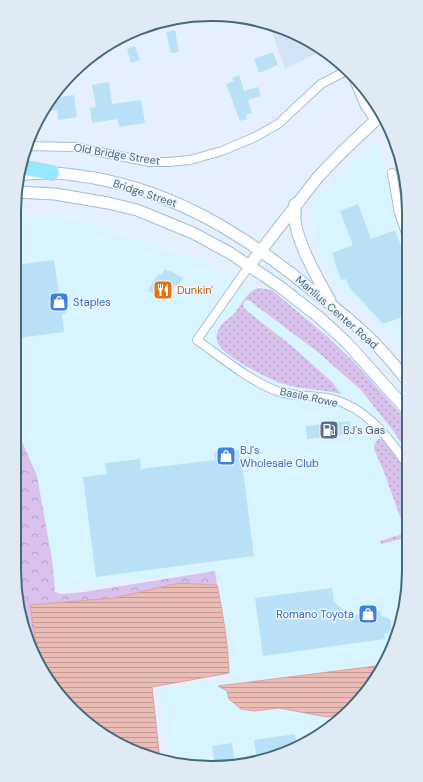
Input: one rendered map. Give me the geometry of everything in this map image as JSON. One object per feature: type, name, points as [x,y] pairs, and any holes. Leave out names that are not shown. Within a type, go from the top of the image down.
[{"type":"highway","points":[[26,168],[52,173]]},
{"type":"main road","points":[[249,266],[295,204],[318,176],[340,153],[377,119]]},
{"type":"main road","name":"Bridge Street","points":[[25,175],[52,173],[90,178],[132,187],[175,202],[229,230],[260,250]]},
{"type":"main road","name":"Bridge Street","points":[[22,192],[55,194],[108,203],[137,210],[193,233],[230,253],[249,266]]},
{"type":"main road","points":[[295,204],[295,221],[300,240],[332,305]]},
{"type":"main road","name":"Manlius Center Road","points":[[260,250],[293,274],[362,331],[402,375]]},
{"type":"main road","name":"Manlius Center Road","points":[[249,266],[279,286],[320,318],[348,343],[402,403]]},
{"type":"street","name":"Old Bridge Street","points":[[33,146],[75,147],[148,162],[190,160],[222,151],[255,137],[278,124],[321,84],[342,73]]},
{"type":"street","points":[[358,90],[365,106],[374,113]]},
{"type":"street","points":[[392,173],[399,212],[402,220]]},
{"type":"street","name":"Basile Rowe","points":[[249,266],[197,340],[261,384],[279,391],[332,400],[364,414],[379,427],[393,443],[402,457]]},
{"type":"shaded area","points":[[271,30],[296,41],[317,53],[285,69]]},
{"type":"shaded area","points":[[378,143],[402,221],[402,349],[388,333],[334,284],[314,237],[311,201]]},
{"type":"shaded area","points":[[396,163],[402,199],[402,215],[392,173]]},
{"type":"shaded area","points":[[67,216],[207,264],[263,298],[364,388],[402,436],[402,583],[396,620],[392,632],[376,666],[355,696],[327,722],[296,741],[261,755],[224,761],[199,761],[169,756],[160,689],[230,680],[218,571],[55,587],[21,568],[21,217]]},
{"type":"shaded area","points":[[179,583],[217,585],[228,651],[229,673],[152,687],[159,754],[116,735],[86,714],[60,686],[47,666],[36,643],[30,605],[114,598]]},
{"type":"shaded area","points":[[376,666],[355,696],[335,716],[327,717],[279,708],[254,711],[241,709],[229,699],[227,691],[218,686]]},
{"type":"green space","points":[[259,288],[272,290],[329,338],[356,364],[402,415],[402,444],[361,390],[319,353],[250,301],[245,300],[243,306],[247,311],[292,346],[332,382],[341,394],[291,386],[277,382],[241,363],[221,348],[217,340],[217,332],[221,325],[232,316],[249,293]]},
{"type":"green space","points":[[21,439],[37,476],[52,559],[55,592],[61,594],[84,592],[215,571],[217,585],[179,583],[114,598],[30,605],[36,643],[27,620],[21,583]]},
{"type":"green space","points":[[378,439],[387,439],[402,463],[402,522],[374,449],[375,443]]},
{"type":"green space","points":[[402,534],[402,539],[381,544],[380,541]]},
{"type":"building","points":[[175,30],[179,52],[171,53],[166,32]]},
{"type":"building","points":[[135,46],[140,60],[131,63],[127,49]]},
{"type":"building","points":[[273,52],[278,65],[259,73],[254,59]]},
{"type":"building","points":[[239,75],[244,91],[258,87],[261,96],[248,100],[252,113],[246,115],[247,119],[240,121],[226,84],[234,81],[232,78]]},
{"type":"building","points":[[109,82],[112,104],[141,100],[145,123],[119,127],[117,119],[92,123],[90,108],[96,107],[92,85]]},
{"type":"building","points":[[74,95],[77,117],[58,120],[57,110],[50,111],[59,97]]},
{"type":"building","points":[[358,204],[371,239],[395,230],[402,249],[402,258],[400,258],[402,263],[402,317],[383,324],[349,287],[346,279],[341,280],[332,253],[353,245],[340,211]]},
{"type":"building","points":[[54,260],[59,292],[63,292],[66,313],[62,314],[64,332],[21,338],[21,264]]},
{"type":"building","points":[[165,269],[183,278],[177,287],[175,285],[165,301],[148,290],[158,274],[161,275]]},
{"type":"building","name":"BJ's Gas","points":[[350,421],[352,434],[307,439],[306,426]]},
{"type":"building","points":[[239,450],[254,556],[96,577],[83,477],[107,474],[105,463],[140,459],[141,469],[215,460],[214,453]]},
{"type":"building","points":[[332,588],[334,602],[346,612],[346,616],[380,611],[381,616],[391,620],[391,628],[388,633],[384,634],[385,639],[263,656],[255,598]]},
{"type":"building","points":[[295,734],[296,741],[273,751],[256,756],[254,740]]},
{"type":"building","points":[[232,743],[234,759],[214,761],[212,746]]},
{"type":"place","name":"Dunkin'","points":[[163,290]]},
{"type":"place","name":"Staples","points":[[59,302]]},
{"type":"place","name":"BJ's Gas","points":[[329,430]]},
{"type":"place","name":"BJ's Wholesale Club","points":[[226,456]]},
{"type":"place","name":"Romano Toyota","points":[[368,614]]}]
